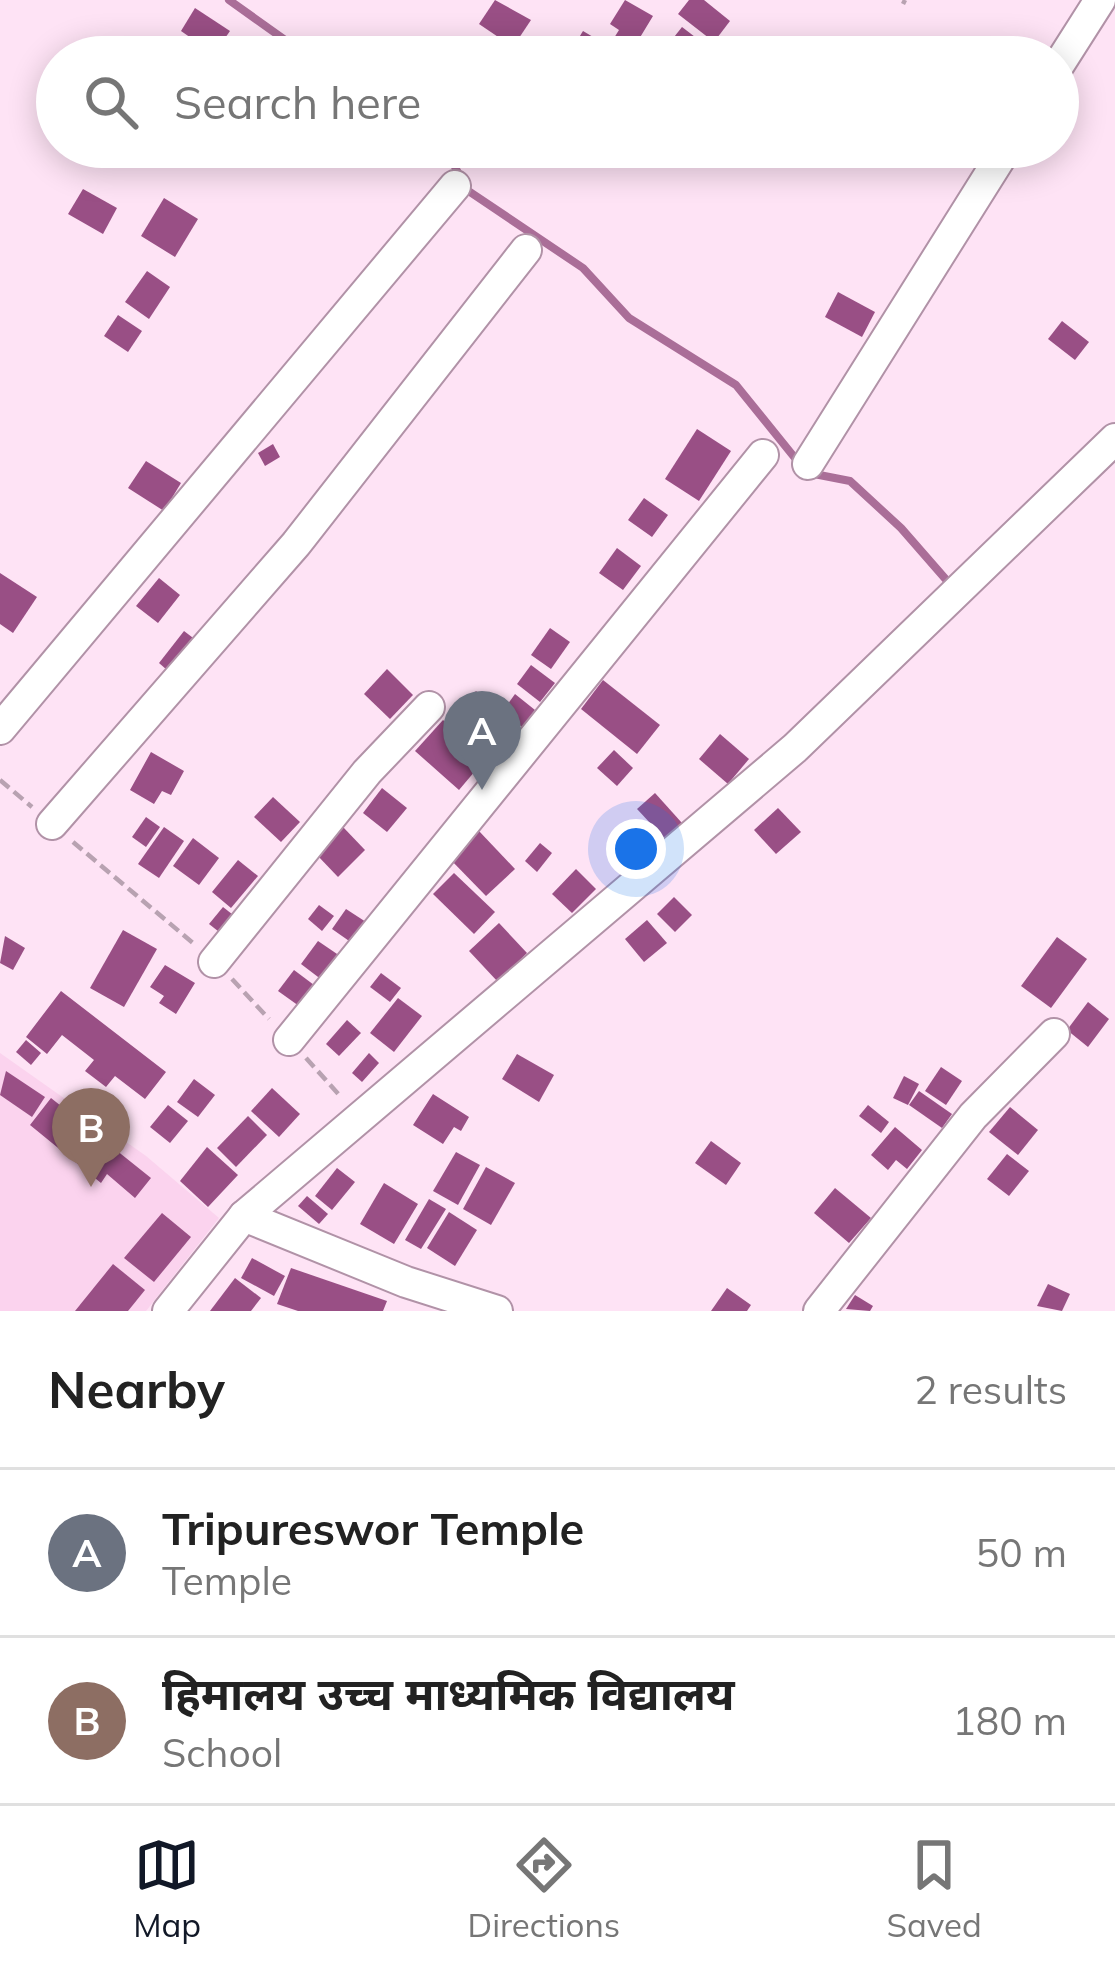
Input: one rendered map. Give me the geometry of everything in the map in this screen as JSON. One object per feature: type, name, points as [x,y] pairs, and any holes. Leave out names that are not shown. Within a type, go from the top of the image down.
[{"type":"street","points":[[1077,36],[1100,0]]},
{"type":"street","points":[[808,464],[994,168]]},
{"type":"street","points":[[0,729],[455,186]]},
{"type":"street","points":[[52,824],[296,544],[526,250]]},
{"type":"street","points":[[168,1311],[244,1216],[795,748],[1115,439]]},
{"type":"street","points":[[290,1040],[763,454]]},
{"type":"street","points":[[214,962],[367,772],[429,707]]},
{"type":"street","points":[[819,1311],[973,1116],[1054,1034]]},
{"type":"street","points":[[244,1216],[406,1282],[497,1311]]},
{"type":"path","points":[[0,780],[214,962],[362,1120]]},
{"type":"shaded area","points":[[0,1053],[146,1156],[219,1218],[146,1311],[0,1311]]},
{"type":"building","points":[[495,0],[531,20],[520,36],[497,36],[479,24]]},
{"type":"building","points":[[625,0],[653,16],[641,36],[615,36],[619,30],[610,24]]},
{"type":"building","points":[[689,0],[704,0],[730,21],[719,36],[706,36],[678,14]]},
{"type":"building","points":[[195,8],[230,31],[227,36],[188,36],[181,31]]},
{"type":"building","points":[[83,189],[117,208],[103,234],[68,214]]},
{"type":"building","points":[[164,198],[198,219],[175,257],[141,236]]},
{"type":"building","points":[[147,271],[170,287],[149,319],[125,302]]},
{"type":"building","points":[[838,292],[875,312],[862,337],[825,317]]},
{"type":"building","points":[[118,315],[142,331],[128,352],[104,336]]},
{"type":"building","points":[[1062,321],[1089,342],[1075,360],[1048,339]]},
{"type":"building","points":[[697,429],[731,451],[699,501],[665,479]]},
{"type":"building","points":[[273,444],[280,457],[265,466],[258,453]]},
{"type":"building","points":[[146,461],[181,483],[164,511],[128,488]]},
{"type":"building","points":[[644,498],[668,515],[652,537],[628,520]]},
{"type":"building","points":[[617,548],[641,566],[623,590],[599,573]]},
{"type":"building","points":[[0,573],[37,597],[13,633],[0,624]]},
{"type":"building","points":[[159,578],[180,595],[158,623],[136,606]]},
{"type":"building","points":[[550,628],[570,642],[551,669],[531,655]]},
{"type":"building","points":[[184,631],[201,644],[175,677],[159,663]]},
{"type":"building","points":[[531,665],[555,683],[540,702],[517,684]]},
{"type":"building","points":[[387,669],[413,695],[390,719],[364,694]]},
{"type":"building","points":[[603,680],[660,725],[637,754],[581,709]]},
{"type":"building","points":[[476,691],[493,707],[478,723],[462,706]]},
{"type":"building","points":[[515,694],[535,710],[522,727],[502,712]]},
{"type":"building","points":[[443,720],[486,758],[459,790],[415,751]]},
{"type":"building","points":[[720,734],[749,759],[728,784],[699,759]]},
{"type":"building","points":[[614,750],[633,768],[617,786],[597,768]]},
{"type":"building","points":[[151,752],[184,771],[171,795],[162,791],[154,804],[130,790]]},
{"type":"building","points":[[382,788],[407,808],[387,832],[363,813]]},
{"type":"building","points":[[655,793],[682,823],[665,839],[637,809]]},
{"type":"building","points":[[273,797],[300,822],[281,842],[254,817]]},
{"type":"building","points":[[778,808],[801,832],[776,854],[754,830]]},
{"type":"building","points":[[146,817],[160,827],[146,847],[132,837]]},
{"type":"building","points":[[644,822],[666,843],[656,853],[634,831]]},
{"type":"building","points":[[164,827],[184,841],[159,878],[138,864]]},
{"type":"building","points":[[343,827],[365,850],[338,877],[316,854]]},
{"type":"building","points":[[478,830],[515,869],[486,896],[449,858]]},
{"type":"building","points":[[193,838],[219,858],[199,885],[173,866]]},
{"type":"building","points":[[622,841],[638,855],[626,868],[610,853]]},
{"type":"building","points":[[540,843],[552,853],[537,872],[525,861]]},
{"type":"building","points":[[238,860],[258,876],[231,908],[212,892]]},
{"type":"building","points":[[576,869],[596,889],[572,913],[552,894]]},
{"type":"building","points":[[454,873],[495,912],[474,934],[433,894]]},
{"type":"building","points":[[674,897],[692,915],[675,932],[657,914]]},
{"type":"building","points":[[319,905],[334,916],[322,931],[308,919]]},
{"type":"building","points":[[223,907],[237,918],[223,935],[209,924]]},
{"type":"building","points":[[346,909],[366,922],[352,943],[332,929]]},
{"type":"building","points":[[647,920],[667,943],[644,962],[625,939]]},
{"type":"building","points":[[499,923],[527,953],[498,982],[469,951]]},
{"type":"building","points":[[123,930],[157,949],[124,1007],[90,988]]},
{"type":"building","points":[[5,936],[25,948],[13,970],[0,963]]},
{"type":"building","points":[[1057,937],[1087,959],[1051,1008],[1021,986]]},
{"type":"building","points":[[318,941],[340,956],[322,980],[301,964]]},
{"type":"building","points":[[165,965],[195,983],[176,1014],[159,1003],[164,996],[150,987]]},
{"type":"building","points":[[294,970],[314,985],[299,1006],[278,991]]},
{"type":"building","points":[[381,973],[401,988],[390,1002],[370,987]]},
{"type":"building","points":[[61,991],[166,1072],[145,1099],[115,1076],[106,1087],[85,1071],[94,1060],[62,1035],[47,1054],[26,1037]]},
{"type":"building","points":[[398,998],[422,1016],[394,1052],[370,1033]]},
{"type":"building","points":[[1088,1002],[1109,1019],[1088,1047],[1067,1030]]},
{"type":"building","points":[[347,1020],[361,1033],[339,1056],[326,1044]]},
{"type":"building","points":[[26,1040],[41,1053],[31,1065],[16,1052]]},
{"type":"building","points":[[369,1053],[379,1063],[362,1082],[352,1073]]},
{"type":"building","points":[[517,1054],[554,1075],[539,1102],[502,1079]]},
{"type":"building","points":[[941,1067],[962,1081],[946,1105],[925,1091]]},
{"type":"building","points":[[6,1071],[45,1097],[32,1117],[0,1095]]},
{"type":"building","points":[[904,1076],[919,1084],[908,1105],[893,1098]]},
{"type":"building","points":[[194,1079],[215,1095],[198,1117],[177,1102]]},
{"type":"building","points":[[272,1088],[300,1114],[279,1137],[251,1111]]},
{"type":"building","points":[[919,1091],[952,1114],[942,1128],[909,1105]]},
{"type":"building","points":[[433,1094],[469,1117],[461,1131],[454,1127],[443,1144],[413,1125]]},
{"type":"building","points":[[51,1098],[151,1178],[135,1198],[107,1174],[101,1183],[30,1125]]},
{"type":"building","points":[[168,1105],[188,1121],[170,1143],[150,1127]]},
{"type":"building","points":[[868,1105],[889,1122],[881,1133],[859,1116]]},
{"type":"building","points":[[1010,1107],[1038,1130],[1018,1155],[989,1132]]},
{"type":"building","points":[[248,1116],[267,1135],[236,1167],[217,1148]]},
{"type":"building","points":[[895,1127],[922,1150],[907,1169],[896,1160],[888,1170],[871,1155]]},
{"type":"building","points":[[711,1141],[741,1163],[726,1185],[695,1163]]},
{"type":"building","points":[[207,1147],[238,1175],[208,1207],[180,1181]]},
{"type":"building","points":[[456,1152],[480,1165],[458,1205],[433,1191]]},
{"type":"building","points":[[1007,1154],[1029,1171],[1009,1196],[987,1179]]},
{"type":"building","points":[[486,1167],[515,1183],[491,1225],[463,1209]]},
{"type":"building","points":[[337,1168],[355,1182],[332,1210],[315,1196]]},
{"type":"building","points":[[384,1183],[418,1204],[394,1244],[360,1224]]},
{"type":"building","points":[[835,1188],[871,1218],[849,1243],[814,1213]]},
{"type":"building","points":[[307,1196],[328,1214],[319,1224],[298,1206]]},
{"type":"building","points":[[429,1199],[446,1209],[421,1249],[405,1240]]},
{"type":"building","points":[[449,1212],[477,1230],[455,1266],[427,1248]]},
{"type":"building","points":[[162,1213],[191,1237],[154,1282],[124,1258]]},
{"type":"building","points":[[252,1258],[285,1276],[274,1296],[241,1278]]},
{"type":"building","points":[[113,1264],[145,1290],[128,1311],[75,1311]]},
{"type":"building","points":[[291,1268],[387,1301],[383,1311],[298,1311],[277,1304]]},
{"type":"building","points":[[235,1278],[261,1298],[251,1311],[210,1311]]},
{"type":"building","points":[[1048,1284],[1070,1294],[1062,1311],[1037,1306]]},
{"type":"building","points":[[727,1288],[751,1305],[747,1311],[711,1311]]},
{"type":"building","points":[[855,1295],[873,1306],[870,1311],[846,1309]]},
{"type":"waterway","points":[[229,0],[280,36]]},
{"type":"waterway","points":[[456,168],[467,190],[583,268],[629,318],[736,385],[799,463]]},
{"type":"waterway","points":[[809,473],[850,481],[901,528],[949,583]]},
{"type":"place","name":"Tripureswor Temple","points":[[482,790]]},
{"type":"place","name":"हिमालय उच्च माध्यमिक विद्यालय","points":[[91,1187]]}]
